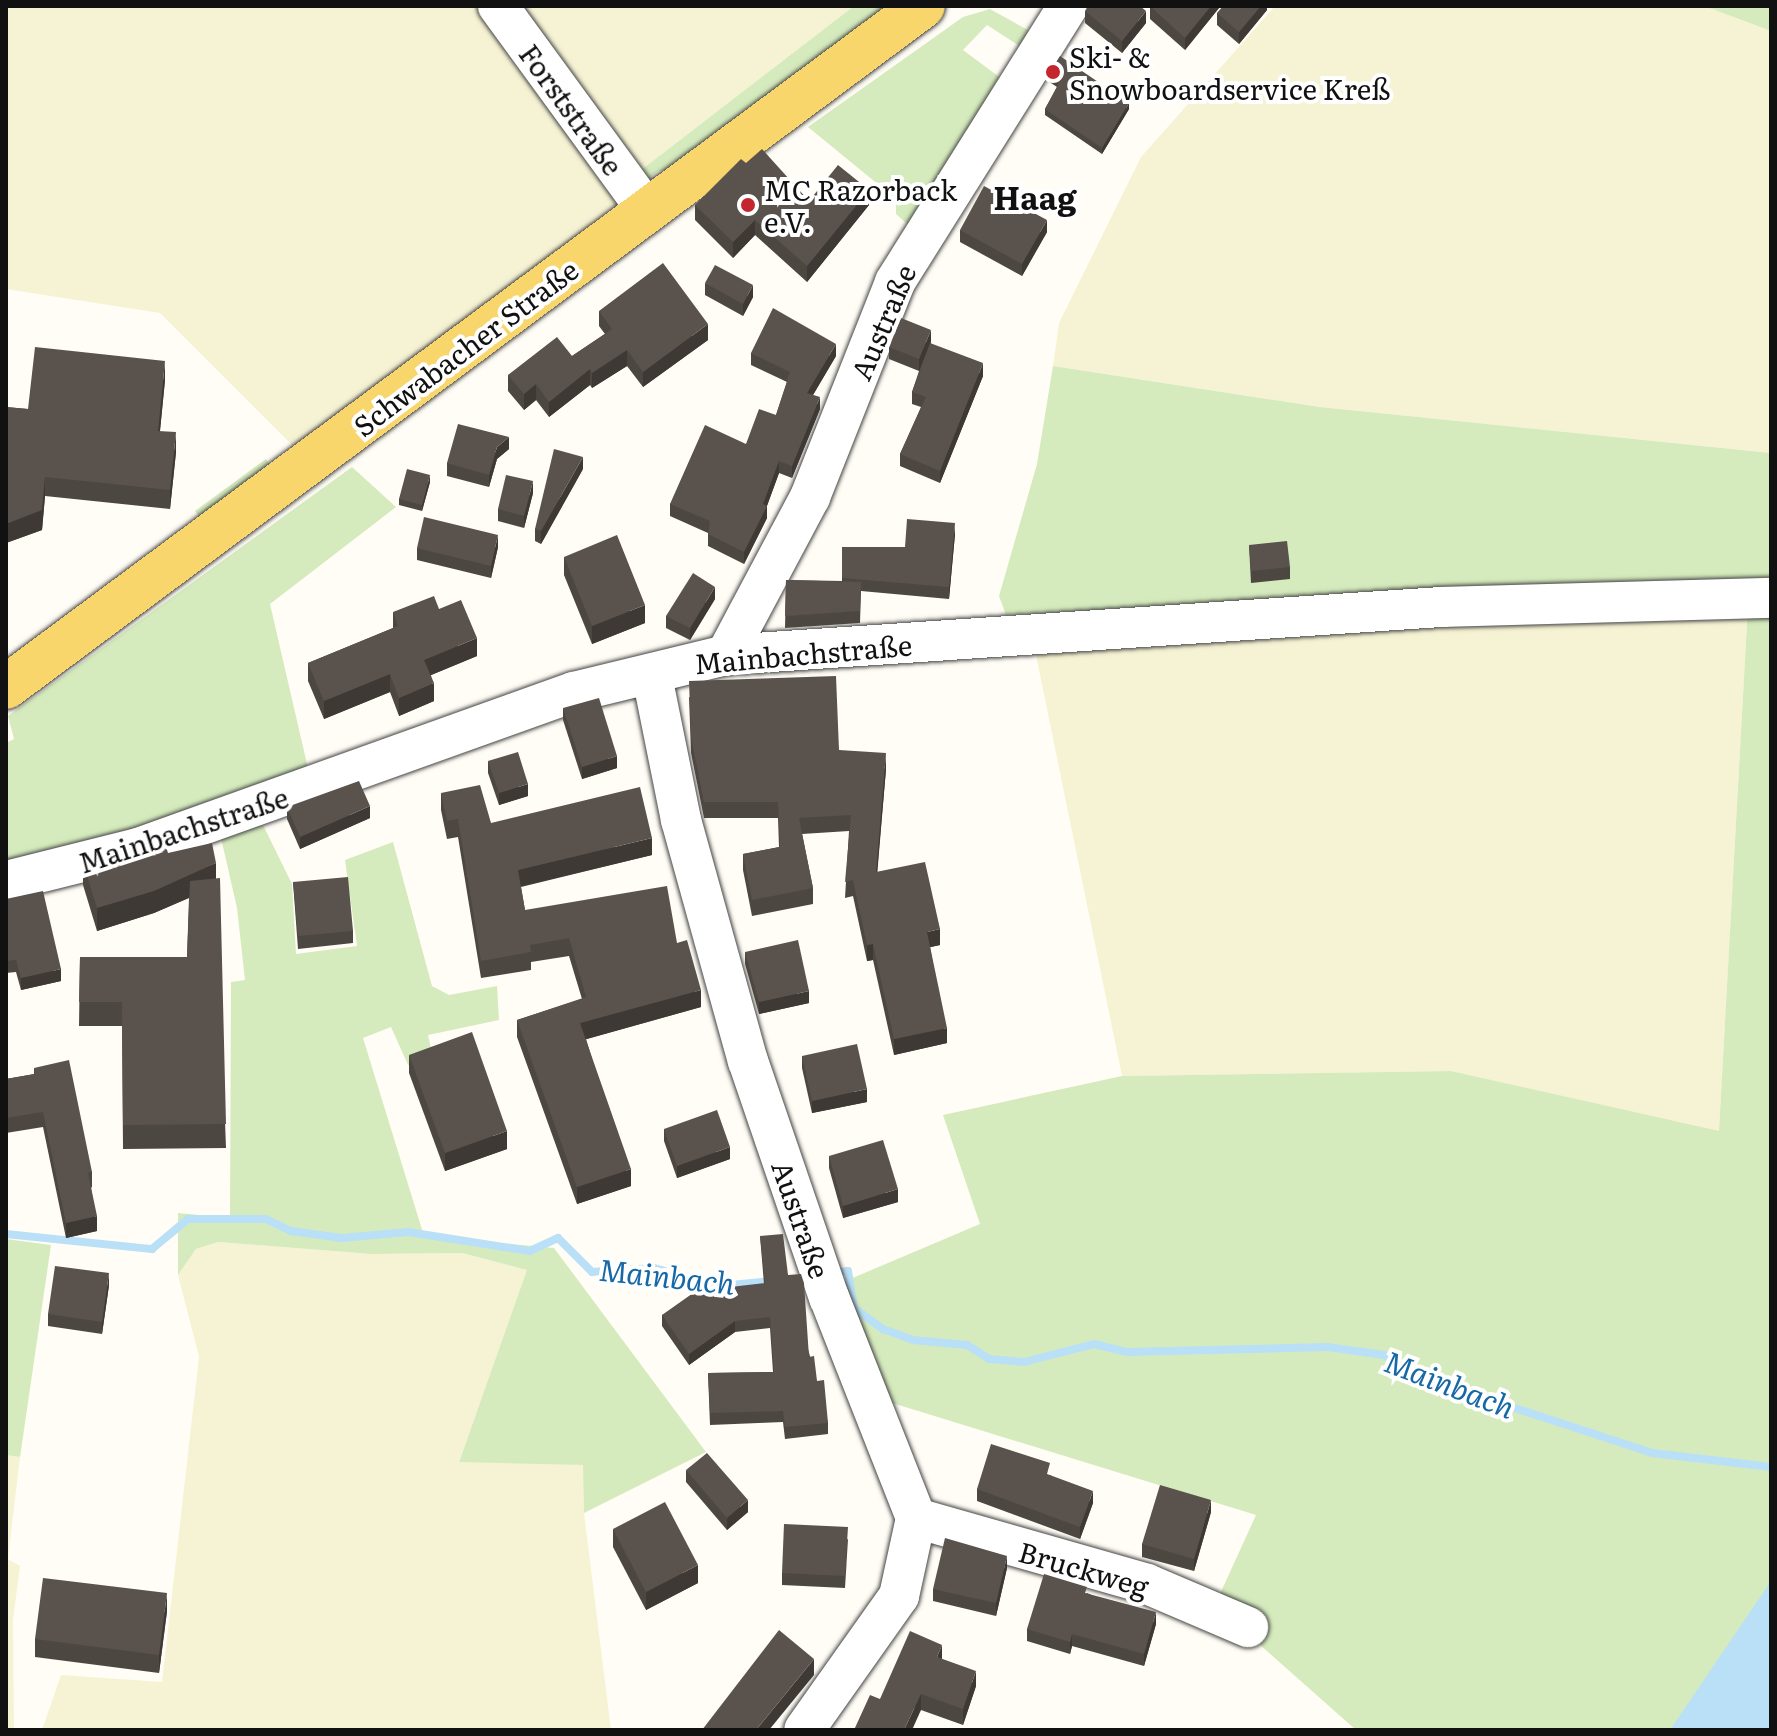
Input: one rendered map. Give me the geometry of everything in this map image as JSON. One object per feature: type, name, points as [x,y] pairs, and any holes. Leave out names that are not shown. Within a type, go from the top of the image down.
[{"type":"main road","name":"Schwabacher Straße","points":[[6,687],[923,6]]},
{"type":"street","name":"Forststraße","points":[[498,6],[647,210]]},
{"type":"street","name":"Austraße","points":[[726,655],[810,497],[895,282],[1049,28],[1068,6]]},
{"type":"street","name":"Mainbachstraße","points":[[6,881],[138,848],[574,692],[652,676],[689,661],[726,655],[1442,607],[1771,598]]},
{"type":"street","name":"Austraße","points":[[652,676],[681,820],[748,1061],[829,1297],[916,1518]]},
{"type":"street","name":"Bruckweg","points":[[916,1518],[1147,1584],[1248,1627]]},
{"type":"street","points":[[804,1730],[899,1596],[916,1518]]},
{"type":"shaded area","points":[[6,6],[854,6],[632,177],[633,191],[303,456],[160,313],[6,289]]},
{"type":"shaded area","points":[[1275,6],[1704,6],[1771,31],[1771,453],[1320,407],[1053,366],[1059,323],[1141,157]]},
{"type":"shaded area","points":[[1749,587],[1719,1132],[1451,1071],[1122,1076],[1028,616]]},
{"type":"shaded area","points":[[218,1242],[371,1254],[462,1253],[528,1270],[459,1461],[584,1465],[584,1513],[611,1730],[42,1730],[61,1675],[162,1682],[199,1357],[178,1275],[196,1249]]},
{"type":"shaded area","points":[[6,1455],[20,1457],[8,1559],[20,1566],[13,1620],[14,1730],[6,1730]]},
{"type":"green space","points":[[854,6],[888,6],[676,169],[658,171],[633,191],[632,177]]},
{"type":"green space","points":[[1704,6],[1771,6],[1771,31]]},
{"type":"green space","points":[[990,9],[1035,34],[1024,49],[987,25],[963,50],[1002,79],[914,230],[896,214],[896,199],[808,127],[963,17]]},
{"type":"green space","points":[[1053,366],[1320,407],[1771,453],[1771,1730],[1356,1730],[1215,1605],[1256,1515],[876,1398],[836,1285],[980,1224],[943,1115],[1122,1076],[1451,1071],[1719,1131],[1749,587],[1006,615],[999,596],[1037,464]]},
{"type":"green space","points":[[266,459],[273,470],[202,521],[195,511]]},
{"type":"green space","points":[[352,467],[396,507],[270,604],[310,777],[6,868],[6,743],[14,739],[8,716]]},
{"type":"green space","points":[[262,823],[292,884],[296,954],[357,946],[345,860],[393,842],[432,986],[449,995],[497,986],[499,1020],[428,1035],[433,1057],[408,1065],[391,1027],[363,1038],[424,1236],[554,1248],[706,1452],[584,1513],[583,1465],[459,1462],[527,1270],[462,1253],[371,1254],[218,1242],[196,1249],[178,1275],[178,1213],[230,1218],[231,982],[245,980],[237,908],[221,838]]},
{"type":"green space","points":[[6,1239],[51,1245],[20,1457],[6,1455]]},
{"type":"water","points":[[1771,1581],[1771,1730],[1670,1730]]},
{"type":"building","points":[[1088,6],[1140,6],[1146,11],[1122,41],[1085,11]]},
{"type":"building","points":[[1150,6],[1211,6],[1185,38]]},
{"type":"building","points":[[1223,6],[1261,6],[1239,32],[1217,13]]},
{"type":"building","points":[[1060,56],[1129,103],[1102,148],[1045,109],[1059,83],[1048,75]]},
{"type":"building","points":[[762,149],[809,201],[838,165],[869,190],[807,266],[755,220],[733,242],[695,205],[741,159],[746,163]]},
{"type":"building","points":[[984,186],[1047,220],[1022,264],[960,230]]},
{"type":"building","points":[[663,263],[708,324],[643,372],[627,350],[592,373],[590,369],[549,402],[536,384],[524,394],[508,375],[557,337],[572,356],[612,329],[599,311]]},
{"type":"building","points":[[715,265],[753,285],[743,304],[705,283]]},
{"type":"building","points":[[773,308],[836,344],[807,393],[820,397],[792,466],[779,461],[763,504],[767,506],[744,552],[708,534],[710,521],[670,504],[705,425],[746,444],[759,409],[776,415],[790,372],[751,353]]},
{"type":"building","points":[[901,318],[931,330],[919,359],[889,347]]},
{"type":"building","points":[[930,343],[983,363],[940,471],[900,454],[926,397],[912,392]]},
{"type":"building","points":[[35,347],[165,361],[158,431],[176,432],[170,490],[45,477],[42,510],[6,524],[6,407],[28,409]]},
{"type":"building","points":[[458,424],[509,437],[497,447],[489,475],[447,463]]},
{"type":"building","points":[[554,449],[583,457],[541,531],[535,529]]},
{"type":"building","points":[[407,469],[430,475],[422,505],[399,499]]},
{"type":"building","points":[[506,475],[533,481],[524,516],[498,509]]},
{"type":"building","points":[[424,517],[498,535],[491,566],[417,548]]},
{"type":"building","points":[[907,519],[955,523],[949,587],[842,578],[842,547],[905,547]]},
{"type":"building","points":[[617,535],[645,605],[592,626],[564,557]]},
{"type":"building","points":[[1287,541],[1290,567],[1251,571],[1249,545]]},
{"type":"building","points":[[693,573],[715,587],[690,628],[666,616]]},
{"type":"building","points":[[786,580],[861,582],[860,611],[785,616]]},
{"type":"building","points":[[434,596],[439,609],[461,600],[477,638],[424,660],[434,683],[399,698],[390,674],[324,701],[308,663],[398,626],[393,612]]},
{"type":"building","points":[[836,676],[839,750],[886,753],[876,872],[925,862],[940,929],[927,932],[947,1028],[894,1039],[873,944],[867,945],[853,880],[845,882],[851,815],[799,818],[813,888],[752,900],[743,854],[780,847],[778,802],[704,802],[691,737],[689,681]]},
{"type":"building","points":[[599,698],[617,756],[582,767],[563,708]]},
{"type":"building","points":[[518,752],[528,784],[499,793],[488,761]]},
{"type":"building","points":[[359,781],[370,806],[300,837],[287,807]]},
{"type":"building","points":[[480,785],[491,823],[640,787],[652,838],[518,870],[525,910],[667,886],[677,943],[687,940],[701,990],[580,1023],[631,1169],[577,1187],[517,1020],[586,997],[569,938],[530,945],[531,952],[481,961],[458,819],[447,821],[441,793]]},
{"type":"building","points":[[164,840],[168,853],[212,843],[216,863],[154,891],[97,908],[83,863]]},
{"type":"building","points":[[348,877],[353,931],[298,936],[293,882]]},
{"type":"building","points":[[220,878],[226,1124],[123,1125],[122,1002],[79,1002],[80,957],[187,957],[190,881]]},
{"type":"building","points":[[43,891],[61,969],[21,978],[16,960],[6,961],[6,899]]},
{"type":"building","points":[[798,940],[809,991],[759,1002],[745,952]]},
{"type":"building","points":[[472,1032],[507,1131],[445,1153],[409,1055]]},
{"type":"building","points":[[857,1044],[867,1089],[812,1101],[802,1056]]},
{"type":"building","points":[[69,1060],[92,1172],[88,1173],[97,1216],[66,1223],[43,1112],[6,1118],[6,1079],[35,1074],[34,1068]]},
{"type":"building","points":[[717,1110],[730,1147],[677,1166],[664,1129]]},
{"type":"building","points":[[883,1140],[898,1189],[843,1206],[829,1156]]},
{"type":"building","points":[[783,1234],[788,1275],[801,1274],[804,1283],[809,1357],[814,1356],[817,1381],[824,1380],[828,1423],[785,1427],[783,1411],[710,1413],[708,1373],[774,1372],[770,1317],[735,1321],[689,1354],[662,1315],[696,1291],[765,1283],[760,1236]]},
{"type":"building","points":[[55,1266],[109,1273],[102,1322],[48,1314]]},
{"type":"building","points":[[991,1444],[1050,1463],[1047,1474],[1093,1491],[1080,1527],[977,1489]]},
{"type":"building","points":[[707,1453],[748,1500],[727,1518],[686,1470]]},
{"type":"building","points":[[1160,1485],[1211,1500],[1194,1559],[1142,1544]]},
{"type":"building","points":[[665,1502],[698,1565],[646,1592],[613,1529]]},
{"type":"building","points":[[784,1524],[848,1527],[845,1576],[782,1573]]},
{"type":"building","points":[[945,1538],[1007,1556],[996,1603],[933,1589]]},
{"type":"building","points":[[1044,1574],[1087,1587],[1085,1593],[1156,1612],[1144,1654],[1072,1634],[1070,1642],[1027,1629]]},
{"type":"building","points":[[43,1578],[167,1593],[159,1655],[35,1639]]},
{"type":"building","points":[[779,1630],[814,1659],[756,1730],[702,1730]]},
{"type":"building","points":[[910,1631],[942,1645],[937,1657],[976,1671],[963,1709],[921,1694],[904,1730],[854,1730],[870,1695],[880,1699]]},
{"type":"waterway","name":"Mainbach","points":[[6,1234],[152,1249],[188,1219],[266,1219],[291,1231],[342,1238],[408,1232],[530,1251],[558,1238],[592,1272],[654,1268],[721,1286],[772,1281]]},
{"type":"waterway","name":"Mainbach","points":[[833,1273],[848,1271],[854,1308],[883,1329],[913,1340],[967,1345],[989,1359],[1024,1362],[1094,1344],[1127,1352],[1327,1347],[1384,1355],[1429,1380],[1652,1453],[1771,1467]]},
{"type":"place","name":"Ski- & Snowboardservice Kreß","points":[[1053,72]]},
{"type":"place","name":"MC Razorback e.V.","points":[[748,205]]},
{"type":"district","name":"Haag","points":[[1035,196]]}]
